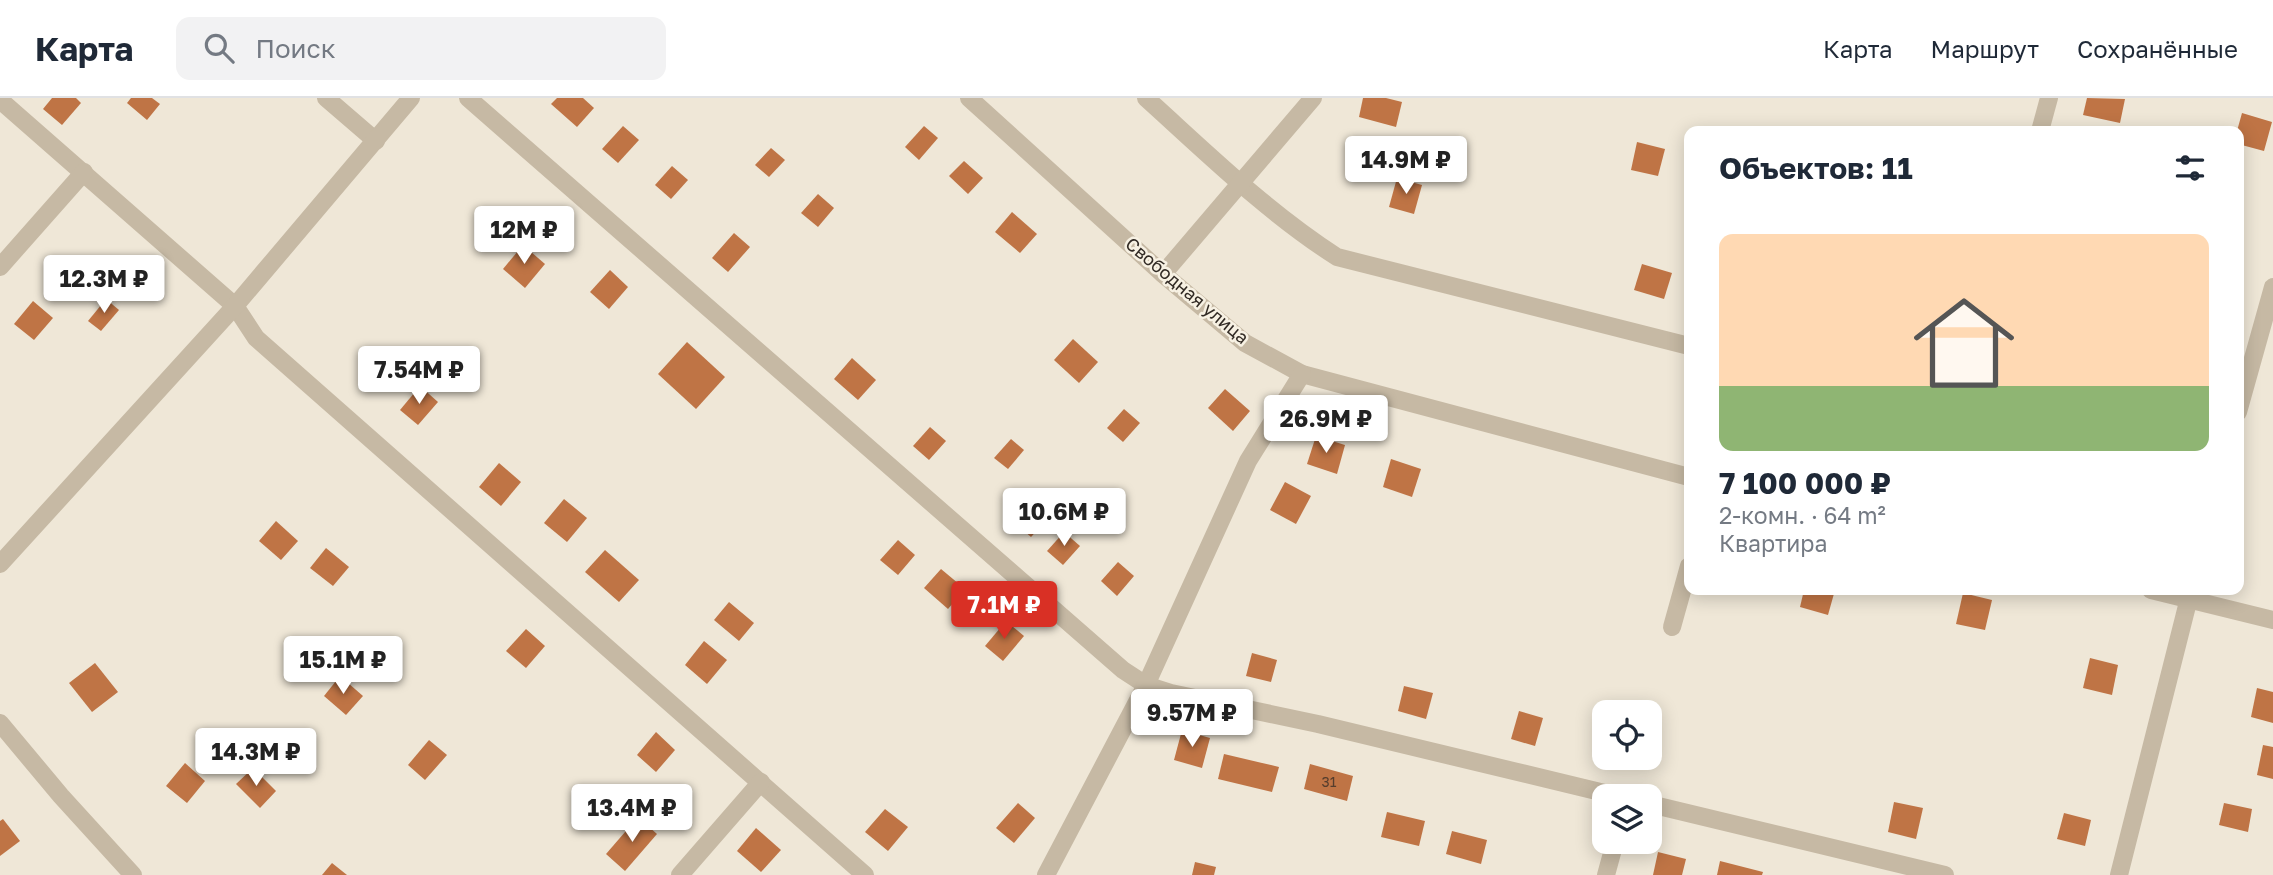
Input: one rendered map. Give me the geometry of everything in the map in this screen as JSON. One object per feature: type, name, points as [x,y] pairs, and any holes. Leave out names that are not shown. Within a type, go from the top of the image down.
[{"type":"street","points":[[326,98],[376,141]]},
{"type":"street","points":[[0,564],[234,306],[411,98]]},
{"type":"street","points":[[468,98],[1123,670],[1146,685],[1592,790]]},
{"type":"street","name":"Свободная улица","points":[[970,98],[1163,274],[1245,343],[1302,374],[1684,476]]},
{"type":"street","points":[[1146,98],[1301,234],[1337,257],[1684,345]]},
{"type":"street","points":[[1163,274],[1313,98]]},
{"type":"street","points":[[2041,126],[2049,98]]},
{"type":"street","points":[[0,100],[234,306],[257,338],[865,875]]},
{"type":"street","points":[[0,267],[84,172]]},
{"type":"street","points":[[2244,391],[2273,287]]},
{"type":"street","points":[[1046,875],[1146,685],[1248,461],[1302,374]]},
{"type":"street","points":[[1672,627],[1684,584]]},
{"type":"street","points":[[2119,875],[2189,595]]},
{"type":"street","points":[[2192,595],[2273,620]]},
{"type":"street","points":[[0,723],[61,796],[133,875]]},
{"type":"street","points":[[680,875],[761,782]]},
{"type":"street","points":[[1662,807],[1945,875]]},
{"type":"street","points":[[1606,875],[1612,854]]},
{"type":"building","points":[[52,98],[76,98],[81,103],[62,125],[43,109]]},
{"type":"building","points":[[131,98],[152,98],[160,104],[147,120],[127,103]]},
{"type":"building","points":[[557,98],[583,98],[594,108],[577,127],[551,104]]},
{"type":"building","points":[[1363,98],[1386,98],[1402,102],[1396,127],[1359,117]]},
{"type":"building","points":[[2087,98],[2125,99],[2120,123],[2083,115]]},
{"type":"building","points":[[2242,113],[2272,122],[2264,151],[2244,146],[2244,126],[2238,126]]},
{"type":"building","points":[[623,126],[639,140],[618,163],[602,149]]},
{"type":"building","points":[[924,126],[938,138],[919,160],[905,147]]},
{"type":"building","points":[[1637,142],[1665,149],[1658,176],[1631,170]]},
{"type":"building","points":[[771,148],[785,160],[769,177],[755,165]]},
{"type":"building","points":[[964,161],[983,178],[968,194],[949,176]]},
{"type":"building","points":[[672,166],[688,180],[671,199],[655,185]]},
{"type":"building","points":[[1397,178],[1422,185],[1414,214],[1389,207]]},
{"type":"building","points":[[818,194],[834,208],[818,227],[801,213]]},
{"type":"building","points":[[1012,212],[1037,234],[1020,253],[995,232]]},
{"type":"building","points":[[734,233],[750,247],[728,272],[712,258]]},
{"type":"building","points":[[523,245],[545,264],[525,288],[503,269]]},
{"type":"building","points":[[1642,264],[1672,273],[1664,299],[1634,290]]},
{"type":"building","points":[[610,270],[628,287],[609,309],[590,292]]},
{"type":"building","points":[[106,299],[119,310],[101,331],[88,321]]},
{"type":"building","points":[[33,301],[53,318],[34,340],[14,324]]},
{"type":"building","points":[[1073,339],[1098,362],[1079,383],[1054,360]]},
{"type":"building","points":[[687,342],[725,377],[696,409],[658,374]]},
{"type":"building","points":[[852,358],[876,380],[858,400],[834,379]]},
{"type":"building","points":[[420,386],[438,402],[418,425],[400,410]]},
{"type":"building","points":[[1225,389],[1250,411],[1233,431],[1208,408]]},
{"type":"building","points":[[1124,409],[1140,423],[1123,442],[1107,428]]},
{"type":"building","points":[[930,427],[946,441],[929,460],[913,446]]},
{"type":"building","points":[[1316,436],[1345,445],[1337,474],[1307,464]]},
{"type":"building","points":[[1011,439],[1024,450],[1008,469],[994,458]]},
{"type":"building","points":[[1391,459],[1421,469],[1412,497],[1383,487]]},
{"type":"building","points":[[499,463],[521,482],[501,506],[479,487]]},
{"type":"building","points":[[1285,482],[1311,496],[1296,524],[1270,510]]},
{"type":"building","points":[[1039,497],[1055,511],[1031,537],[1015,523]]},
{"type":"building","points":[[564,499],[587,518],[567,542],[544,523]]},
{"type":"building","points":[[276,521],[298,541],[281,560],[259,541]]},
{"type":"building","points":[[1064,532],[1080,546],[1063,565],[1047,551]]},
{"type":"building","points":[[898,540],[915,555],[898,575],[880,560]]},
{"type":"building","points":[[326,548],[349,567],[333,586],[310,568]]},
{"type":"building","points":[[605,550],[639,580],[619,602],[585,572]]},
{"type":"building","points":[[1118,562],[1134,576],[1117,596],[1101,581]]},
{"type":"building","points":[[941,569],[965,589],[948,609],[924,588]]},
{"type":"building","points":[[1803,595],[1834,595],[1828,615],[1800,607]]},
{"type":"building","points":[[1963,595],[1992,600],[1985,630],[1956,624]]},
{"type":"building","points":[[729,602],[754,623],[739,641],[714,620]]},
{"type":"building","points":[[1006,621],[1024,636],[1003,661],[985,646]]},
{"type":"building","points":[[526,629],[545,646],[526,668],[506,651]]},
{"type":"building","points":[[704,641],[727,660],[707,684],[685,665]]},
{"type":"building","points":[[1252,653],[1277,660],[1271,682],[1246,676]]},
{"type":"building","points":[[2090,658],[2118,665],[2112,695],[2083,688]]},
{"type":"building","points":[[95,663],[118,692],[92,712],[69,683]]},
{"type":"building","points":[[340,676],[363,696],[346,715],[324,696]]},
{"type":"building","points":[[1404,686],[1433,693],[1426,719],[1398,711]]},
{"type":"building","points":[[2257,688],[2273,692],[2273,723],[2251,717]]},
{"type":"building","points":[[1519,711],[1543,718],[1535,746],[1511,739]]},
{"type":"building","points":[[1182,730],[1210,738],[1202,768],[1174,760]]},
{"type":"building","points":[[656,732],[675,750],[656,772],[637,755]]},
{"type":"building","points":[[429,740],[447,755],[425,780],[408,765]]},
{"type":"building","points":[[2263,745],[2273,747],[2273,779],[2257,775]]},
{"type":"building","points":[[1224,754],[1279,767],[1272,792],[1218,779]]},
{"type":"building","points":[[185,763],[205,781],[187,803],[166,786]]},
{"type":"building","points":[[1310,764],[1353,776],[1347,801],[1304,789]]},
{"type":"building","points":[[253,768],[276,791],[260,808],[236,784]]},
{"type":"building","points":[[1894,802],[1923,808],[1916,839],[1888,832]]},
{"type":"building","points":[[1018,803],[1035,818],[1014,843],[996,828]]},
{"type":"building","points":[[2224,803],[2252,809],[2248,832],[2219,825]]},
{"type":"building","points":[[885,809],[908,827],[888,851],[865,832]]},
{"type":"building","points":[[1387,812],[1425,821],[1419,846],[1381,837]]},
{"type":"building","points":[[2064,813],[2091,820],[2085,846],[2057,839]]},
{"type":"building","points":[[638,817],[657,834],[625,871],[606,854]]},
{"type":"building","points":[[3,819],[20,841],[0,856],[0,821]]},
{"type":"building","points":[[756,828],[781,850],[761,872],[737,851]]},
{"type":"building","points":[[1452,831],[1487,840],[1481,864],[1446,854]]},
{"type":"building","points":[[1658,854],[1686,859],[1682,875],[1653,875]]},
{"type":"building","points":[[1720,861],[1763,872],[1762,875],[1717,875]]},
{"type":"building","points":[[1195,862],[1216,867],[1214,875],[1192,875]]},
{"type":"building","points":[[332,863],[347,875],[322,875]]}]
